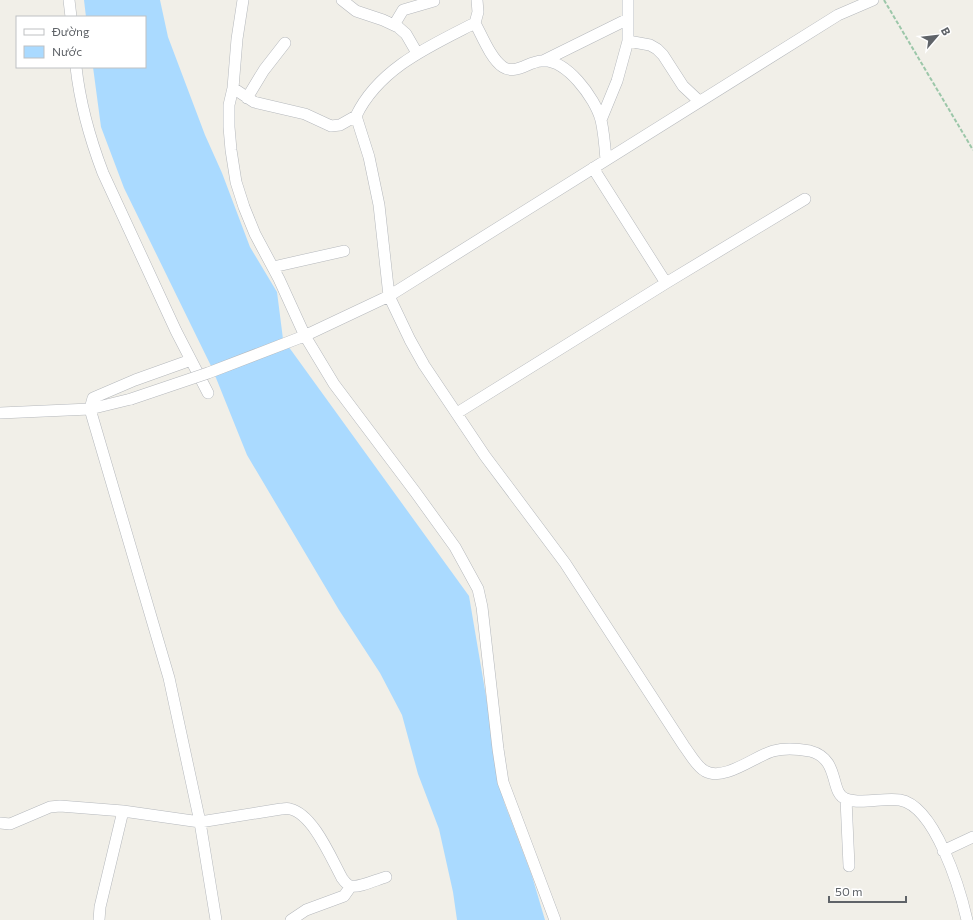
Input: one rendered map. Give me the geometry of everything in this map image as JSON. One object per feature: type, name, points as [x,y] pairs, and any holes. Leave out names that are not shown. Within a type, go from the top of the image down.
[{"type":"street","points":[[69,0],[71,16]]},
{"type":"street","points":[[243,0],[237,39],[233,88],[229,106],[229,127],[236,182],[244,206],[255,234],[273,268],[302,337],[334,384],[416,492],[455,547],[478,589],[482,607],[503,782],[555,920]]},
{"type":"street","points":[[342,0],[356,11],[394,24],[406,34],[417,53]]},
{"type":"street","points":[[477,0],[478,12],[475,23],[493,56],[504,67],[516,70],[533,62],[543,61],[558,65],[568,71],[585,90],[601,120],[606,160]]},
{"type":"street","points":[[543,61],[628,9],[636,0]]},
{"type":"street","points":[[0,413],[90,409],[131,399],[208,373],[302,337],[389,296],[838,15],[873,0]]},
{"type":"street","points":[[394,24],[404,10],[434,1]]},
{"type":"street","points":[[601,120],[618,81],[628,41],[628,9]]},
{"type":"street","points":[[233,88],[247,98],[261,105],[305,114],[331,126],[340,125],[356,116],[370,92],[398,67],[417,53],[475,23]]},
{"type":"street","points":[[628,41],[650,45],[657,49],[663,55],[683,86],[699,101]]},
{"type":"street","points":[[247,98],[264,70],[285,43]]},
{"type":"street","points":[[76,68],[79,91],[95,153],[103,173],[176,331],[208,392]]},
{"type":"street","points":[[356,116],[369,157],[379,205],[389,296],[410,340],[424,365],[485,456],[565,563],[684,746],[704,770],[711,774],[722,773],[737,768],[773,751],[809,751],[817,754],[827,761],[833,774],[838,792],[842,797],[846,799],[870,801],[900,800],[914,805],[931,825],[957,882],[967,899],[967,920]]},
{"type":"street","points":[[593,168],[666,283]]},
{"type":"street","points":[[457,413],[666,283],[805,199]]},
{"type":"street","points":[[273,268],[344,251]]},
{"type":"street","points":[[191,360],[135,380],[93,398],[90,409],[168,678],[200,822],[216,920]]},
{"type":"street","points":[[846,799],[849,866]]},
{"type":"street","points":[[0,823],[10,824],[55,806],[123,811],[200,822],[281,809],[290,809],[304,817],[313,827],[345,882],[351,886],[357,886],[386,877]]},
{"type":"street","points":[[99,920],[100,907],[123,811]]},
{"type":"street","points":[[943,851],[973,837]]},
{"type":"street","points":[[291,920],[306,910],[344,896],[351,886]]},
{"type":"path","points":[[884,0],[973,150]]},
{"type":"water","points":[[84,0],[160,0],[168,37],[205,135],[222,173],[250,247],[277,292],[283,339],[469,596],[504,802],[532,876],[545,920],[457,920],[453,892],[439,829],[418,774],[402,715],[380,673],[339,610],[247,455],[212,368],[124,188],[101,127],[93,68],[146,68],[146,16],[86,16]]}]
